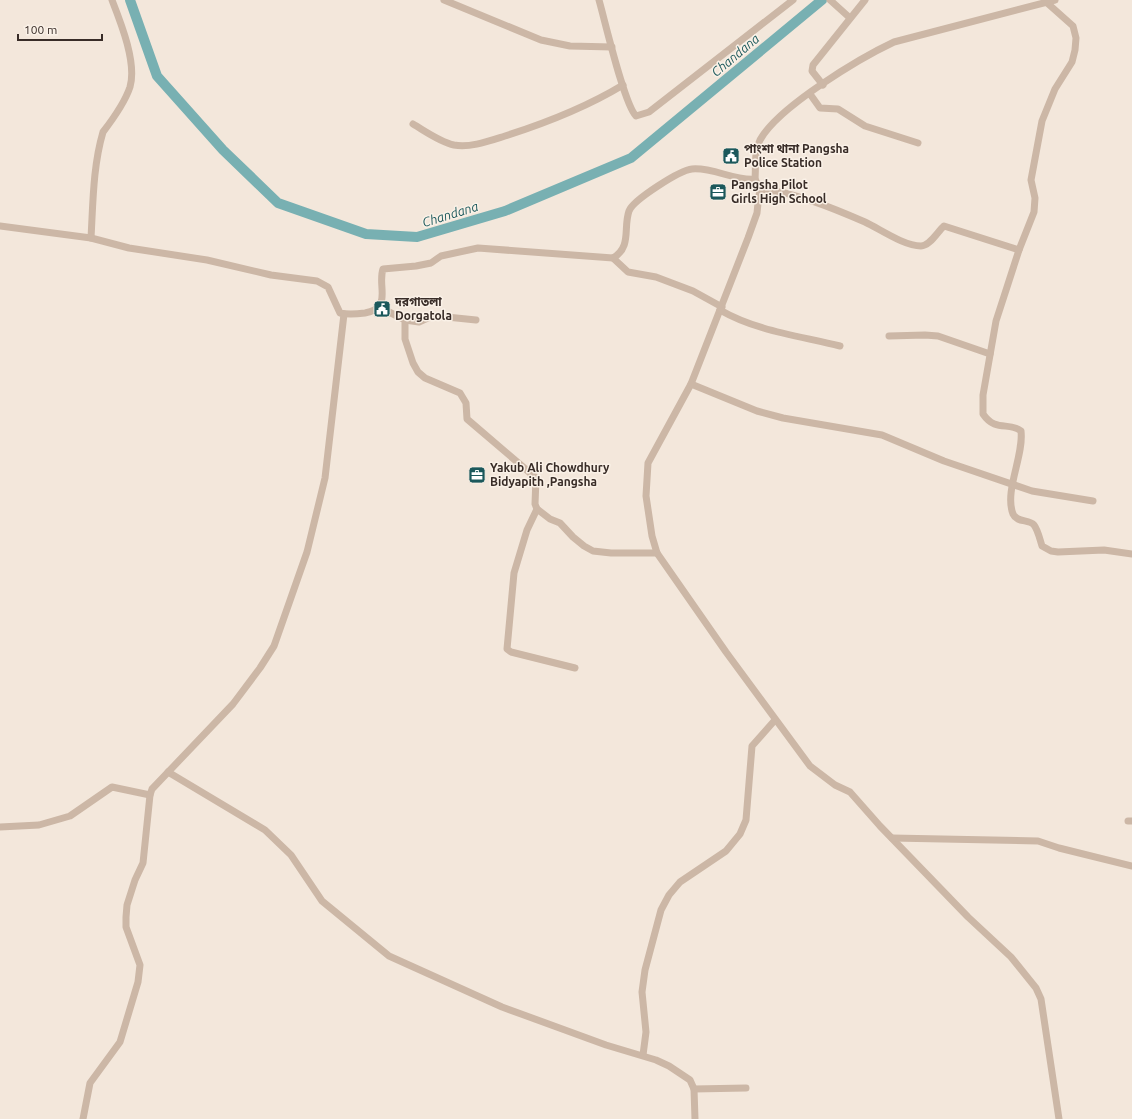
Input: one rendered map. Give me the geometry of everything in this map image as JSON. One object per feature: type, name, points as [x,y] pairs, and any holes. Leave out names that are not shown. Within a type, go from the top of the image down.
[{"type":"street","points":[[91,238],[96,162],[101,139],[130,86],[132,71],[125,37],[112,0]]},
{"type":"street","points":[[444,0],[541,40],[570,46],[612,47]]},
{"type":"street","points":[[599,0],[623,85],[632,112],[636,116],[649,112],[793,0]]},
{"type":"street","points":[[830,0],[850,18]]},
{"type":"street","points":[[823,85],[812,71],[813,65],[865,0]]},
{"type":"street","points":[[1055,0],[894,42],[855,63],[810,94],[778,120],[764,135],[756,152],[755,179],[760,190],[757,213],[691,384],[648,463],[646,496],[652,536],[657,553],[775,720],[810,766],[836,785],[850,792],[968,917],[1011,957],[1036,988],[1041,999],[1059,1119]]},
{"type":"street","points":[[1046,2],[1073,26],[1076,38],[1072,62],[1055,89],[1042,121],[1031,180],[1035,198],[1034,212],[1019,250],[996,321],[983,395],[984,414],[991,423],[1006,428],[1017,428],[1021,431],[1022,439],[1013,484],[1013,514],[1017,519],[1031,523],[1035,526],[1042,546],[1048,550],[1058,552],[1104,550],[1132,554]]},
{"type":"street","points":[[413,124],[451,144],[464,146],[475,144],[524,130],[573,112],[623,85]]},
{"type":"street","points":[[810,94],[820,108],[838,109],[870,128],[918,142]]},
{"type":"street","points":[[613,258],[624,248],[629,212],[636,202],[680,173],[696,169],[740,178],[755,179]]},
{"type":"street","points":[[760,190],[784,193],[825,206],[864,222],[894,237],[919,246],[926,244],[944,226],[1019,250]]},
{"type":"street","points":[[0,226],[91,238],[129,248],[207,260],[271,275],[317,281],[328,287],[338,311],[344,314],[354,315],[374,311],[379,307],[382,298],[383,269],[431,263],[441,256],[478,248],[613,258],[628,272],[656,277],[693,291],[731,317],[759,327],[840,346]]},
{"type":"street","points":[[379,307],[405,320],[419,322],[430,317],[437,316],[476,320]]},
{"type":"street","points":[[83,1119],[90,1083],[120,1042],[138,982],[140,965],[126,928],[126,917],[127,905],[135,880],[143,863],[150,795],[152,789],[233,704],[260,668],[274,646],[290,604],[311,538],[324,478],[344,314]]},
{"type":"street","points":[[405,320],[404,339],[418,372],[425,378],[460,393],[466,403],[467,418],[536,478],[535,504],[538,510],[560,524],[573,537],[593,551],[657,553]]},
{"type":"street","points":[[889,336],[938,336],[990,354]]},
{"type":"street","points":[[691,384],[757,411],[783,418],[882,434],[944,461],[1032,491],[1055,496],[1093,501]]},
{"type":"street","points":[[538,510],[527,530],[514,573],[507,649],[511,652],[576,668]]},
{"type":"street","points":[[643,1055],[646,1032],[642,992],[645,970],[661,910],[669,895],[680,882],[726,851],[740,834],[746,820],[752,746],[775,720]]},
{"type":"street","points":[[168,772],[265,830],[291,855],[322,901],[389,956],[502,1007],[606,1045],[643,1055],[683,1074],[690,1080],[694,1089],[695,1119]]},
{"type":"street","points":[[0,826],[39,825],[70,816],[112,787],[150,795]]},
{"type":"street","points":[[892,838],[1038,840],[1059,848],[1132,866]]},
{"type":"street","points":[[694,1089],[746,1088]]},
{"type":"waterway","name":"Chandana","points":[[130,0],[157,76],[223,150],[278,203],[366,234],[417,237],[505,211],[631,158],[822,0]]},
{"type":"place","name":"পাংশা থানা Pangsha Police Station","points":[[731,156]]},
{"type":"place","name":"Pangsha Pilot Girls High School","points":[[718,192]]},
{"type":"place","name":"দরগাতলা Dorgatola","points":[[382,309]]},
{"type":"place","name":"Yakub Ali Chowdhury Bidyapith ,Pangsha","points":[[477,475]]}]
